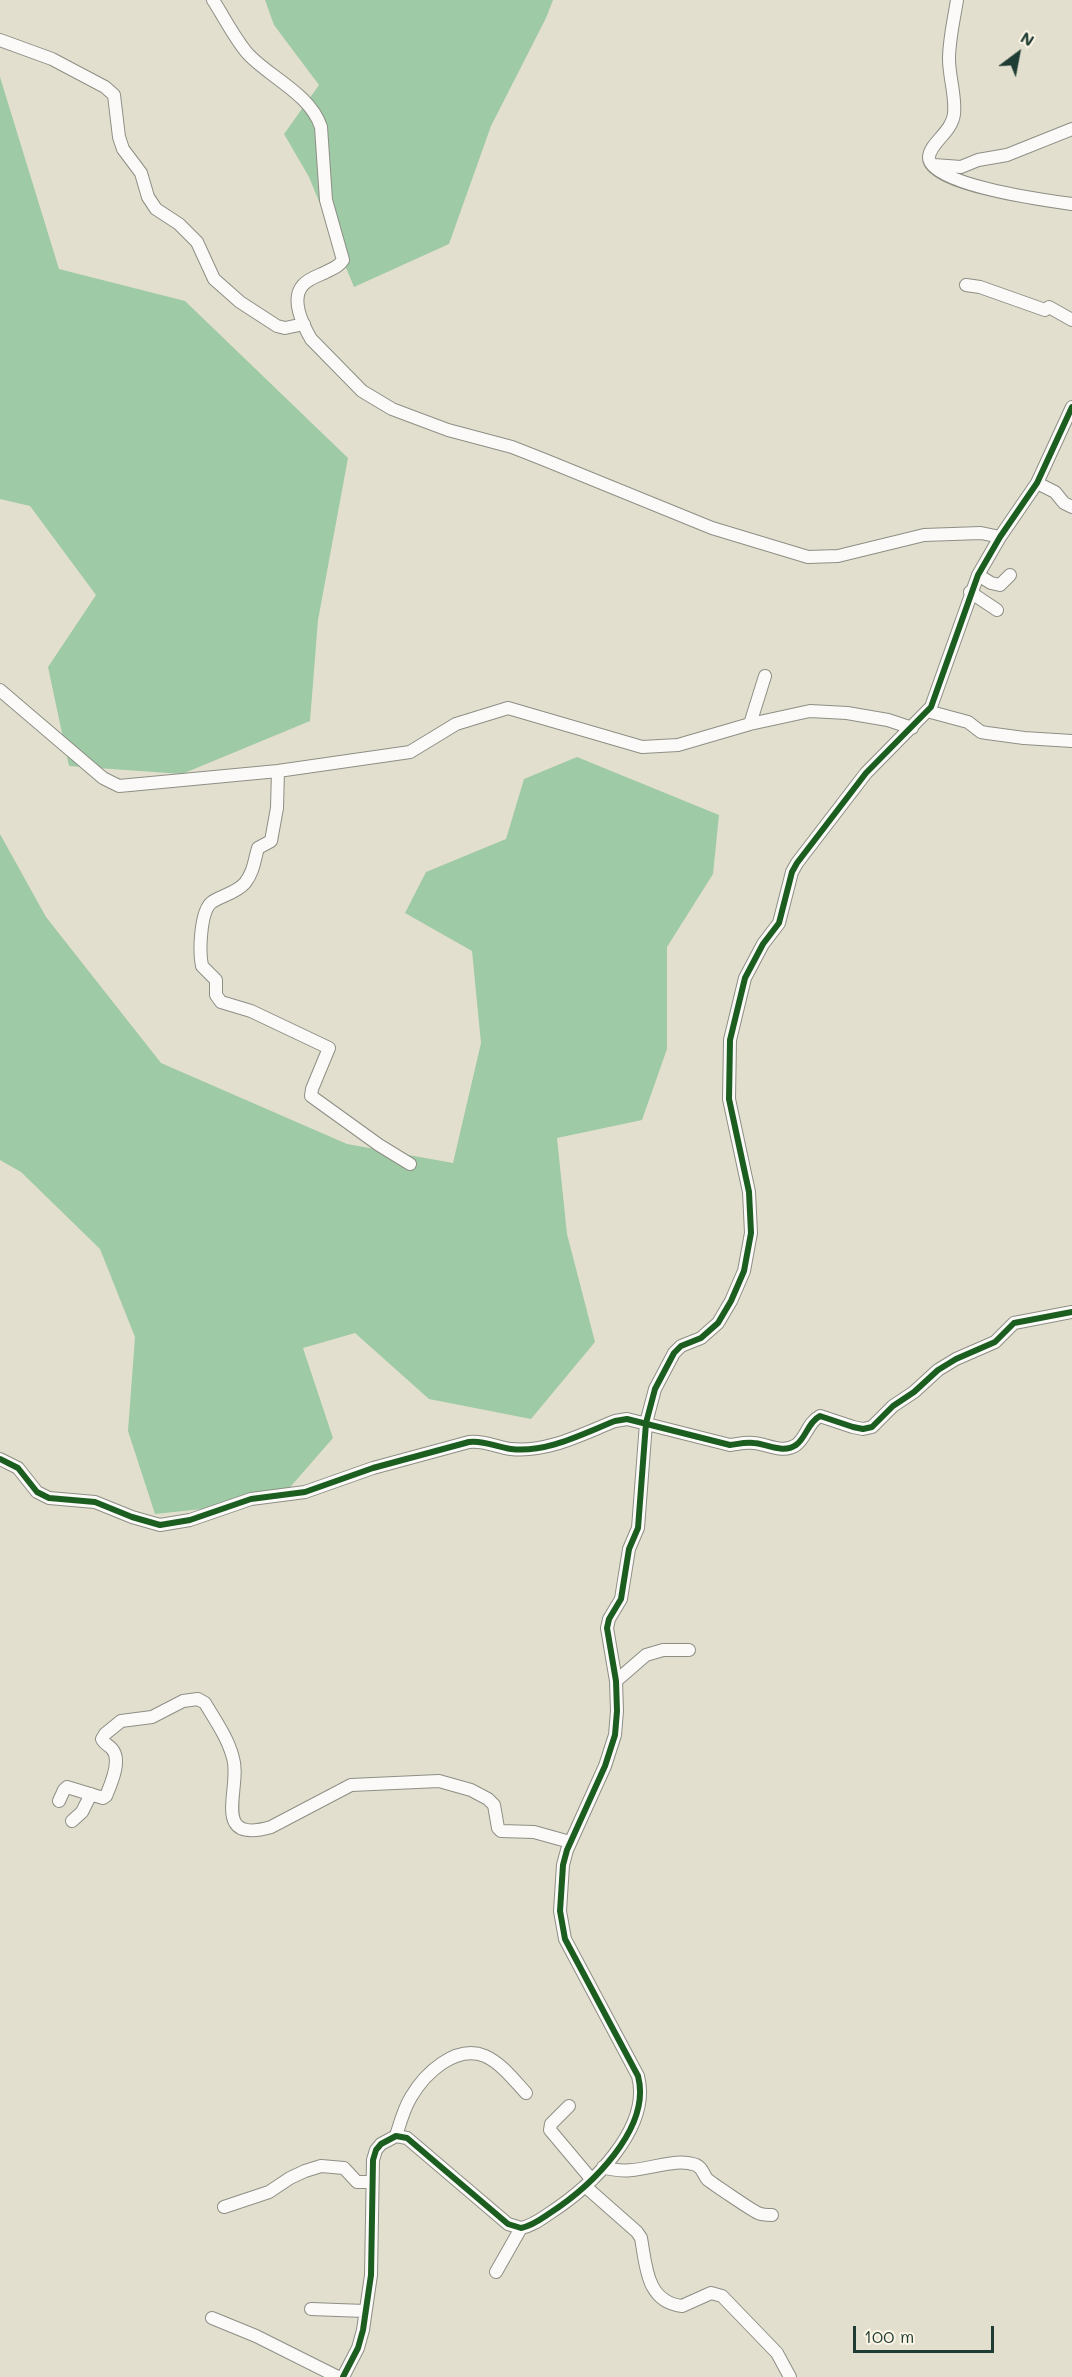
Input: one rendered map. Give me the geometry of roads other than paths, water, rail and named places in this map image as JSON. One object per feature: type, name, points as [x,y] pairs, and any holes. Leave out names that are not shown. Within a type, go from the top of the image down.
[{"type":"street","points":[[213,0],[249,55],[307,104],[318,117],[321,127],[326,200],[344,260],[342,264],[308,280],[302,286],[298,297],[304,324],[311,339],[362,391],[392,409],[448,430],[523,452],[712,528],[808,557],[838,556],[924,535],[981,533],[1000,537]]},
{"type":"street","points":[[957,0],[949,60],[954,114],[947,131],[929,156],[932,165],[941,174],[957,180],[1023,196],[1072,204]]},
{"type":"street","points":[[0,40],[52,59],[105,87],[114,95],[119,137],[123,149],[141,173],[148,197],[156,209],[178,224],[197,242],[214,279],[240,302],[277,326],[285,328],[304,324]]},
{"type":"street","points":[[932,165],[962,167],[978,160],[1007,155],[1072,129]]},
{"type":"street","points":[[966,285],[980,287],[1045,310],[1049,307],[1072,320]]},
{"type":"street","points":[[496,2272],[521,2228],[539,2220],[589,2183],[619,2147],[638,2110],[640,2085],[628,2057],[565,1939],[560,1911],[560,1889],[563,1865],[570,1842],[604,1766],[615,1735],[616,1681],[607,1628],[609,1619],[621,1599],[629,1549],[639,1528],[646,1423],[655,1389],[674,1353],[681,1346],[701,1338],[718,1323],[744,1271],[751,1233],[749,1192],[729,1099],[728,1075],[730,1040],[745,978],[763,944],[779,922],[792,872],[797,863],[866,773],[912,728],[933,702],[970,592],[978,575],[1000,537],[1037,483],[1072,407]]},
{"type":"street","points":[[1037,483],[1055,492],[1064,503],[1072,507]]},
{"type":"street","points":[[978,575],[1000,585],[1010,575]]},
{"type":"street","points":[[970,592],[997,609]]},
{"type":"street","points":[[750,724],[765,676]]},
{"type":"street","points":[[0,690],[103,778],[119,786],[279,771],[410,752],[456,724],[508,708],[642,747],[678,745],[750,724],[810,711],[848,713],[888,720],[912,728]]},
{"type":"street","points":[[927,711],[968,722],[981,732],[1072,741]]},
{"type":"street","points":[[279,771],[276,790],[277,808],[271,841],[258,848],[254,870],[242,886],[207,907],[202,926],[202,966],[216,980],[216,995],[221,1002],[251,1011],[329,1048],[311,1096],[379,1145],[410,1164]]},
{"type":"street","points":[[0,1459],[18,1468],[37,1492],[49,1498],[94,1502],[140,1520],[160,1525],[190,1520],[251,1499],[305,1492],[373,1468],[470,1442],[479,1441],[511,1449],[535,1448],[555,1444],[615,1421],[627,1419],[730,1445],[745,1442],[771,1448],[788,1448],[799,1443],[811,1424],[820,1416],[863,1429],[878,1422],[893,1406],[919,1388],[938,1370],[956,1359],[995,1342],[1014,1323],[1072,1312]]},
{"type":"street","points":[[616,1681],[646,1655],[663,1650],[689,1650]]},
{"type":"street","points":[[59,1801],[66,1788],[103,1798],[108,1793],[115,1770],[115,1755],[113,1749],[102,1739],[117,1723],[150,1718],[181,1702],[198,1699],[205,1703],[233,1757],[232,1815],[244,1830],[256,1831],[271,1827],[351,1785],[440,1781],[471,1790],[488,1798],[494,1805],[498,1828],[501,1831],[534,1832],[570,1842]]},
{"type":"street","points":[[72,1821],[80,1815],[91,1794]]},
{"type":"street","points":[[396,2136],[411,2097],[425,2079],[441,2064],[467,2052],[483,2055],[492,2060],[526,2093]]},
{"type":"street","points":[[569,2106],[551,2124],[550,2130],[589,2183],[641,2238],[649,2284],[661,2298],[682,2306],[711,2293],[722,2296],[777,2353],[790,2377]]},
{"type":"street","points":[[343,2377],[358,2348],[363,2330],[371,2275],[372,2182],[376,2150],[381,2144],[396,2136],[407,2138],[500,2218],[508,2224],[521,2228]]},
{"type":"street","points":[[603,2167],[629,2172],[670,2164],[694,2165],[701,2169],[708,2181],[759,2214],[772,2215]]},
{"type":"street","points":[[224,2207],[269,2192],[290,2178],[321,2166],[344,2168],[357,2182],[372,2182]]},
{"type":"street","points":[[311,2309],[365,2311]]},
{"type":"street","points":[[212,2318],[256,2336],[338,2377]]}]
